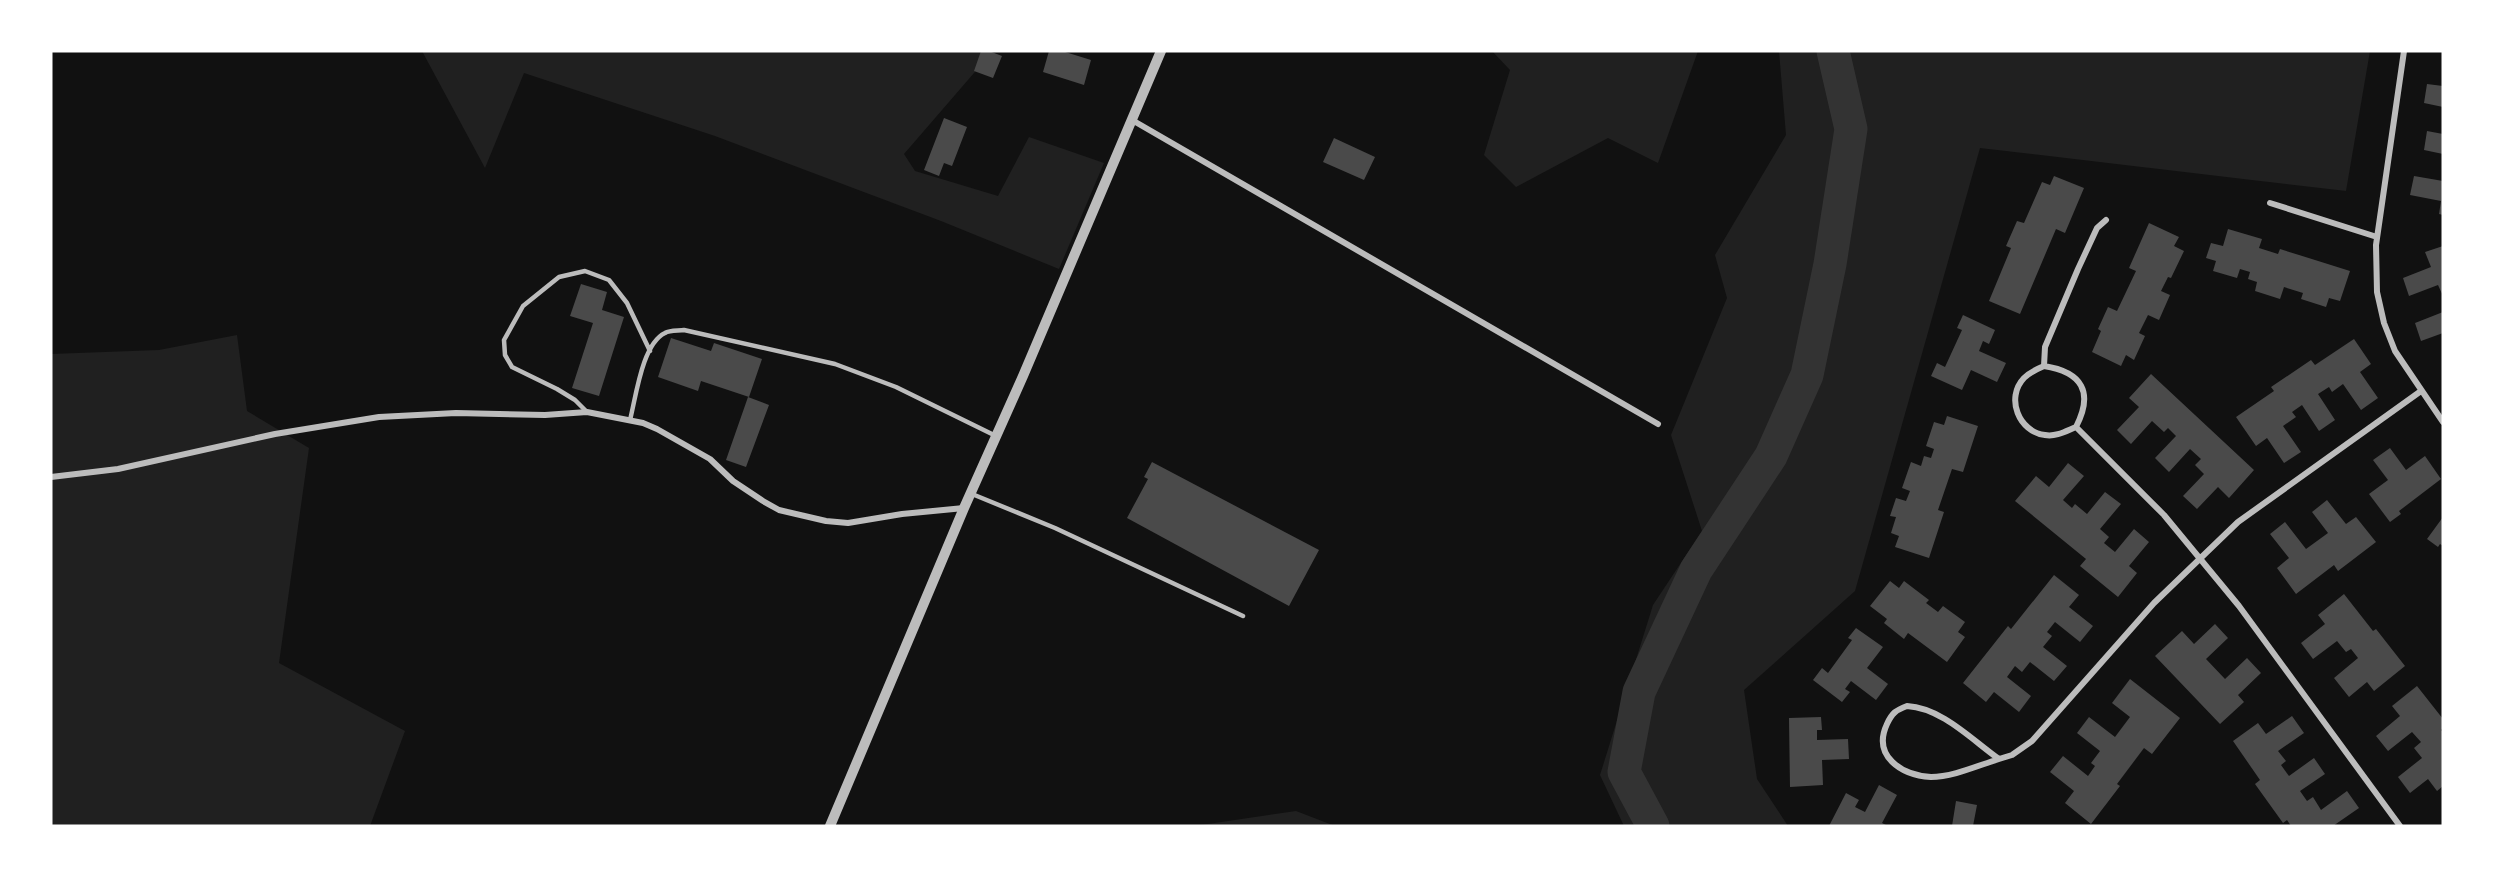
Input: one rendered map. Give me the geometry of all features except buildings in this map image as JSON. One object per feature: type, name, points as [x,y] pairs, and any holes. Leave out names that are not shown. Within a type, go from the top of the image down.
[{"type":"street","points":[[830,826],[970,493],[1161,51]]},
{"type":"street","points":[[2404,51],[2377,237],[2375,268],[2377,292],[2384,323],[2395,351],[2443,422]]},
{"type":"street","points":[[1132,120],[1658,424]]},
{"type":"street","points":[[2270,203],[2377,237]]},
{"type":"street","points":[[2044,366],[2045,347],[2097,228],[2106,220]]},
{"type":"street","points":[[2044,366],[2062,369],[2078,381],[2083,392],[2085,404],[2076,427],[2057,435],[2033,432],[2018,415],[2015,404],[2019,385],[2025,378],[2044,366]]},
{"type":"street","points":[[2000,759],[1934,712],[1919,706],[1907,706],[1897,710],[1891,715],[1882,735],[1883,748],[1890,760],[1910,772],[1932,777],[1949,774],[2000,759],[2012,755],[2032,741],[2154,603],[2238,522],[2421,391]]},
{"type":"street","points":[[51,477],[118,469],[275,434],[379,417],[456,412],[545,415],[587,412],[630,420],[657,429],[710,459],[733,480],[779,510],[826,521],[848,523],[902,514],[964,508]]},
{"type":"street","points":[[2076,427],[2164,515],[2239,606],[2400,826]]},
{"type":"lane","points":[[587,412],[575,400],[557,389],[512,367],[505,355],[504,340],[523,306],[559,277],[585,271],[609,280],[627,303],[650,351]]},
{"type":"lane","points":[[630,420],[644,364],[653,344],[666,332],[684,330],[835,364],[896,387],[996,436]]},
{"type":"lane","points":[[970,493],[1055,528],[1243,616]]},
{"type":"shaded area","points":[[422,51],[993,51],[904,154],[915,171],[998,196],[1029,137],[1104,163],[1059,269],[941,221],[715,136],[524,73],[485,168]]},
{"type":"shaded area","points":[[1492,51],[1698,51],[1658,163],[1608,138],[1516,187],[1484,155],[1510,70]]},
{"type":"shaded area","points":[[1779,51],[2370,51],[2346,191],[1980,148],[1855,591],[1744,690],[1757,779],[1788,826],[1624,826],[1600,775],[1653,605],[1702,531],[1671,435],[1727,298],[1715,255],[1786,135]]},
{"type":"shaded area","points":[[237,335],[247,411],[309,448],[279,663],[405,731],[370,826],[51,826],[51,354],[159,350]]},
{"type":"shaded area","points":[[1296,811],[1335,826],[1201,825]]},
{"type":"waterway","points":[[1653,826],[1624,772],[1639,692],[1696,570],[1771,456],[1807,375],[1830,264],[1851,129],[1833,51]]}]
